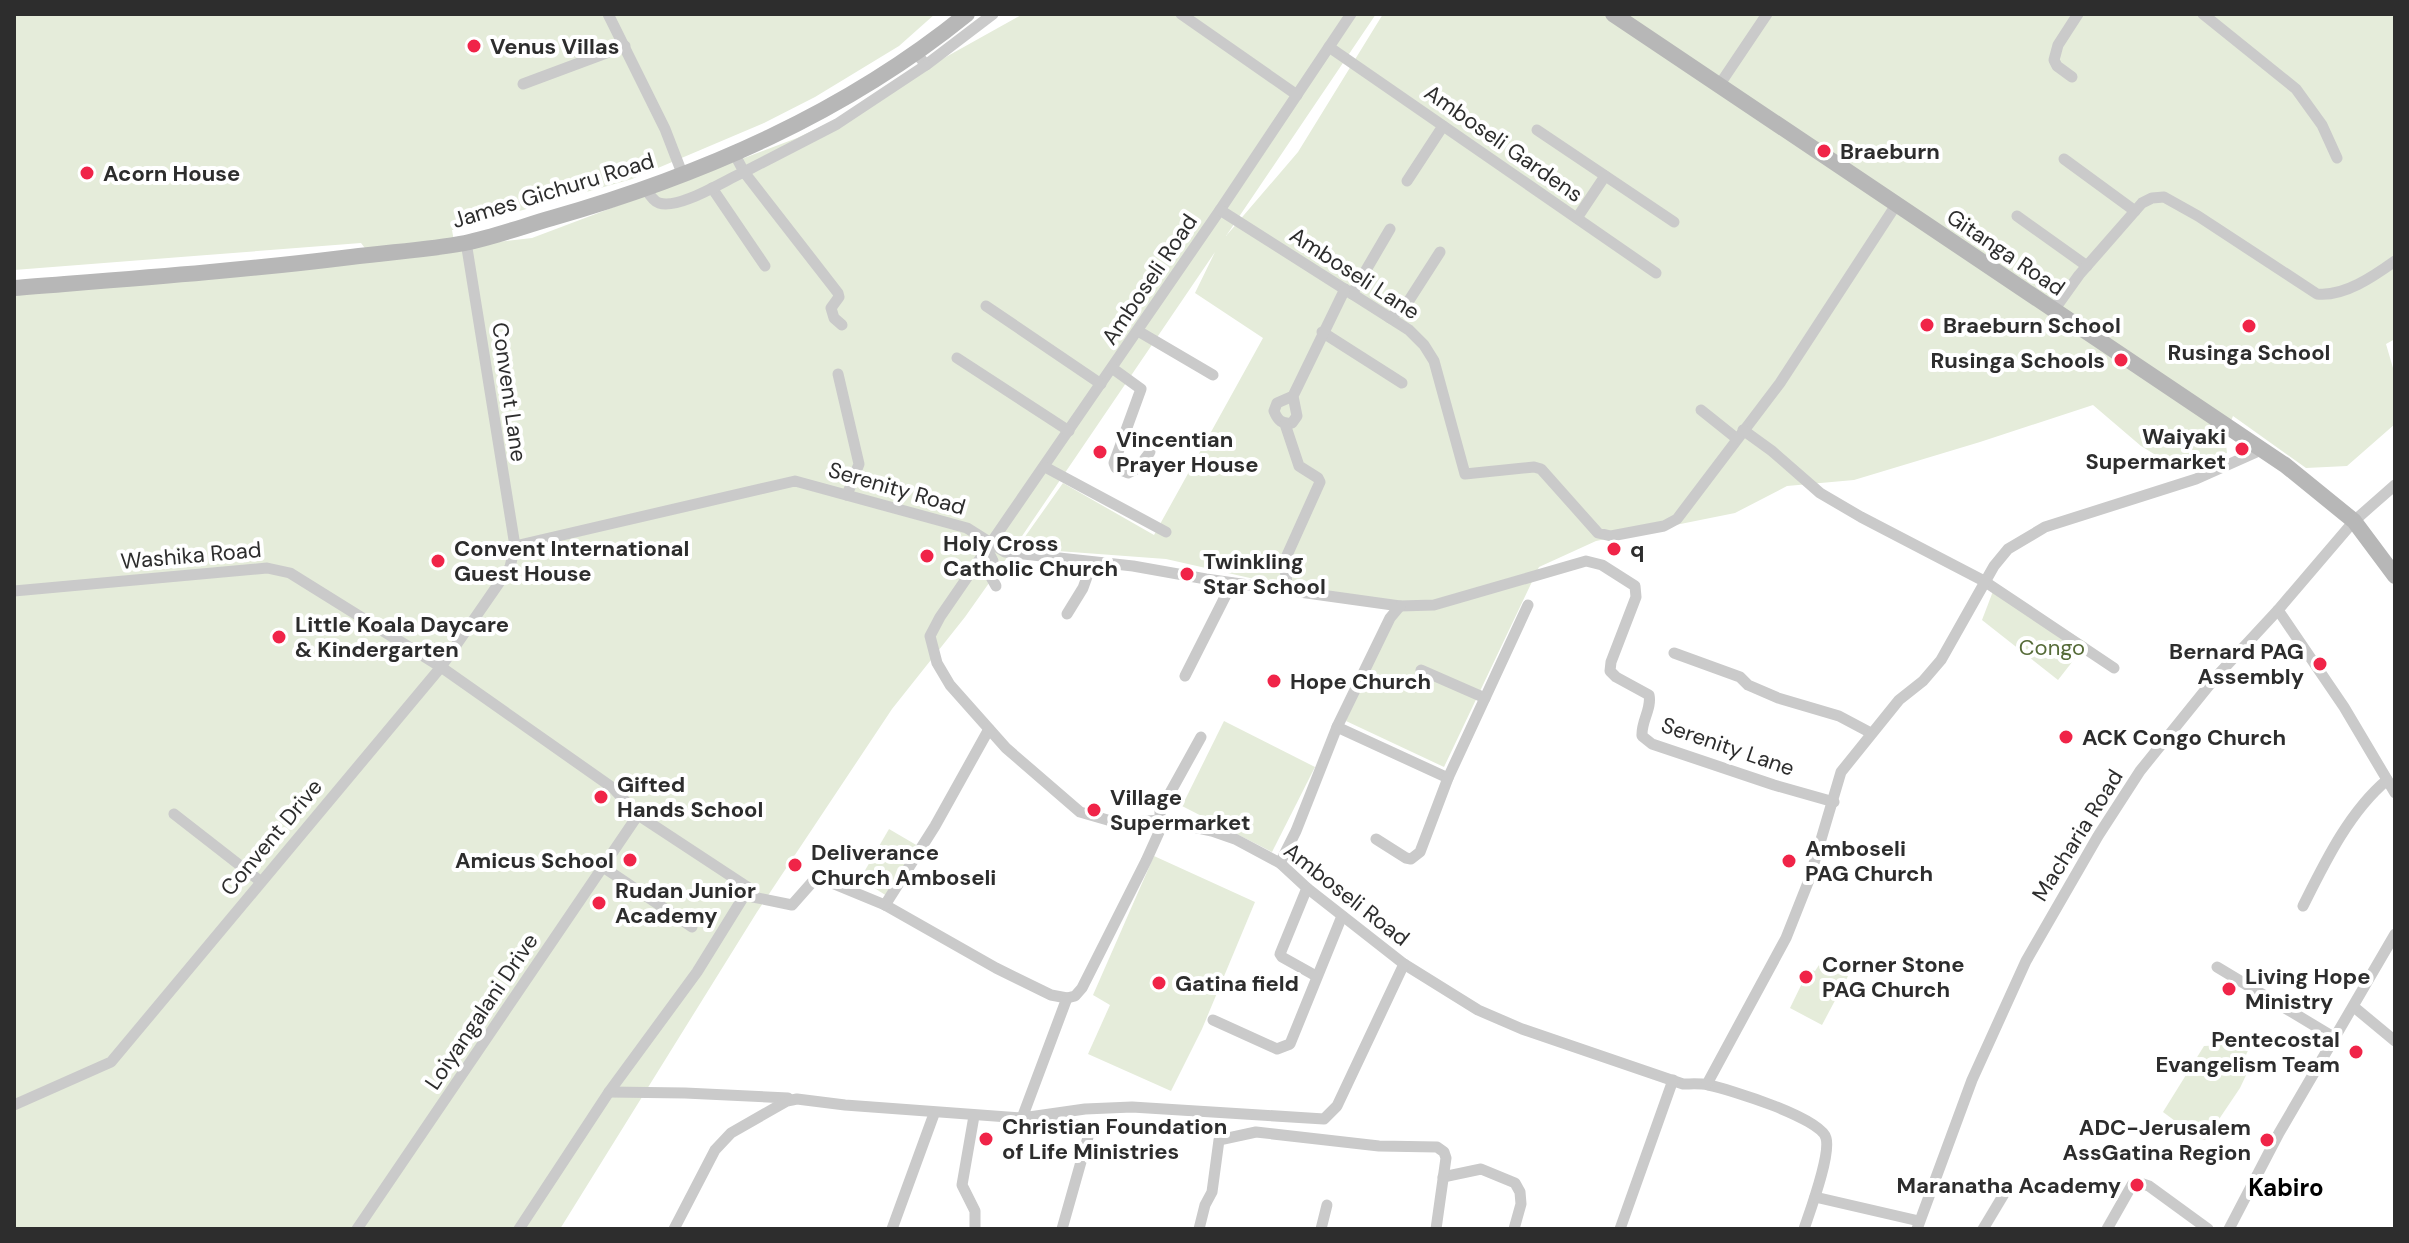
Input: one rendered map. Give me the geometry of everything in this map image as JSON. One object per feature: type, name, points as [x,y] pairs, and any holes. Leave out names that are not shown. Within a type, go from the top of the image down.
[{"type":"main road","name":"James Gichuru Road","points":[[14,288],[238,269],[466,242],[646,189],[735,155],[921,59],[967,14]]},
{"type":"main road","name":"Gitanga Road","points":[[1613,14],[2314,486],[2354,521],[2395,576]]},
{"type":"street","points":[[608,14],[665,129],[682,173]]},
{"type":"street","points":[[646,189],[656,202],[664,204],[712,188],[744,172],[857,111],[921,59],[993,14]]},
{"type":"street","points":[[1181,14],[1297,95]]},
{"type":"street","name":"Amboseli Road","points":[[1351,14],[1138,331],[940,617],[930,636],[937,663],[950,685],[989,729],[1022,763],[1080,812],[1118,823],[1160,820],[1235,839],[1280,863],[1404,964],[1478,1010],[1522,1029],[1683,1084],[1707,1084],[1790,1112],[1821,1128],[1826,1137],[1826,1152],[1804,1229]]},
{"type":"street","points":[[1720,84],[1767,14]]},
{"type":"street","points":[[2072,77],[2054,60],[2058,45],[2078,14]]},
{"type":"street","points":[[2203,14],[2296,89],[2322,125],[2337,158]]},
{"type":"street","points":[[523,84],[625,46]]},
{"type":"street","name":"Amboseli Gardens","points":[[1329,47],[1656,273]]},
{"type":"street","points":[[849,96],[857,111]]},
{"type":"street","points":[[1407,181],[1443,126]]},
{"type":"street","points":[[1537,130],[1674,222]]},
{"type":"street","points":[[735,155],[744,172],[838,293],[839,297],[831,308],[834,318],[842,325]]},
{"type":"street","points":[[2064,159],[2135,211]]},
{"type":"street","points":[[1577,218],[1605,176]]},
{"type":"street","points":[[712,188],[765,266]]},
{"type":"street","points":[[2054,310],[2087,266],[2142,203],[2152,198],[2164,197],[2198,216],[2317,294],[2331,295],[2343,291],[2395,261]]},
{"type":"street","points":[[1740,434],[1780,383],[1896,205]]},
{"type":"street","name":"Amboseli Lane","points":[[1220,210],[1409,330],[1424,345],[1434,361],[1465,474],[1534,467],[1541,469],[1598,533],[1611,536],[1664,526],[1677,519],[1740,434]]},
{"type":"street","points":[[2017,216],[2087,266]]},
{"type":"street","points":[[1288,590],[1284,562],[1320,482],[1299,466],[1285,424],[1292,423],[1297,416],[1293,396],[1322,332],[1390,229]]},
{"type":"street","name":"Convent Lane","points":[[466,242],[515,546]]},
{"type":"street","points":[[1390,318],[1408,302],[1440,252]]},
{"type":"street","points":[[986,306],[1101,384]]},
{"type":"street","points":[[1138,331],[1213,375]]},
{"type":"street","points":[[1322,332],[1402,383]]},
{"type":"street","points":[[957,358],[1069,431]]},
{"type":"street","points":[[1112,368],[1141,389],[1114,463],[1116,468],[1128,473],[1138,468],[1150,452]]},
{"type":"street","points":[[838,374],[859,464],[847,495]]},
{"type":"street","points":[[1701,410],[1772,451],[1820,493],[1895,536],[1984,581],[2114,668]]},
{"type":"street","points":[[1707,1084],[1786,938],[1809,880],[1841,772],[1899,700],[1923,681],[1941,660],[1984,581],[2008,549],[2045,527],[2196,479],[2261,450]]},
{"type":"street","points":[[1045,467],[1166,532]]},
{"type":"street","name":"Serenity Road","points":[[515,546],[787,481],[802,482],[967,528],[980,534],[990,548],[1005,552],[1133,566],[1400,606],[1434,605],[1549,572]]},
{"type":"street","name":"Macharia Road","points":[[1918,1225],[1972,1080],[2026,961],[2059,901],[2140,771],[2215,678],[2354,521],[2395,485]]},
{"type":"street","name":"Convent Drive","points":[[14,1105],[111,1062],[441,667],[506,575],[515,546]]},
{"type":"street","points":[[990,548],[993,561],[991,577],[996,586]]},
{"type":"street","name":"Serenity Lane","points":[[1549,572],[1586,561],[1602,565],[1635,586],[1636,597],[1610,671],[1649,695],[1650,703],[1641,727],[1642,736],[1652,744],[1834,802]]},
{"type":"street","points":[[1067,614],[1083,588],[1092,563]]},
{"type":"street","name":"Washika Road","points":[[14,591],[279,569],[441,667]]},
{"type":"street","points":[[1185,676],[1232,583]]},
{"type":"street","points":[[1376,839],[1406,858],[1416,856],[1448,778],[1528,605]]},
{"type":"street","points":[[1280,863],[1337,727],[1390,618],[1400,606]]},
{"type":"street","points":[[2278,610],[2344,707],[2395,793]]},
{"type":"street","points":[[1674,653],[1740,677],[1748,685],[1778,698],[1839,716],[1871,733]]},
{"type":"street","points":[[441,667],[613,788],[638,815],[749,888],[753,897],[792,905],[810,883],[822,879],[885,905],[1006,974],[1051,995],[1067,998],[1075,996],[1082,988],[1160,830],[1160,811],[1201,737]]},
{"type":"street","points":[[1421,670],[1485,698]]},
{"type":"street","points":[[1337,727],[1448,778]]},
{"type":"street","points":[[885,905],[935,826],[989,729]]},
{"type":"street","points":[[2303,906],[2352,819],[2371,794],[2387,780]]},
{"type":"street","points":[[174,814],[260,881]]},
{"type":"street","name":"Loiyangalani Drive","points":[[357,1229],[638,815]]},
{"type":"street","points":[[603,867],[692,927]]},
{"type":"street","points":[[519,1229],[609,1092],[697,972],[749,888]]},
{"type":"street","points":[[1307,888],[1280,954],[1316,976]]},
{"type":"street","points":[[1213,1020],[1277,1049],[1290,1044],[1342,916]]},
{"type":"street","points":[[2229,1229],[2279,1133],[2395,934]]},
{"type":"street","points":[[1022,1118],[1085,1109],[1132,1107],[1324,1119],[1337,1106],[1404,964]]},
{"type":"street","points":[[2217,967],[2335,1038]]},
{"type":"street","points":[[1022,1118],[1067,998]]},
{"type":"street","points":[[2354,1007],[2395,1041]]},
{"type":"street","points":[[1620,1229],[1673,1080]]},
{"type":"street","points":[[609,1092],[797,1099],[934,1114],[1071,1123],[1088,1129],[1062,1229]]},
{"type":"street","points":[[674,1229],[715,1150],[731,1133],[787,1101],[797,1099]]},
{"type":"street","points":[[892,1229],[934,1114]]},
{"type":"street","points":[[974,1116],[962,1185],[975,1211],[975,1229]]},
{"type":"street","points":[[1199,1229],[1212,1192],[1219,1140],[1256,1132],[1379,1146],[1437,1147],[1446,1158],[1436,1229]]},
{"type":"street","points":[[1443,1177],[1481,1169],[1515,1183],[1521,1204],[1514,1229]]},
{"type":"street","points":[[2107,1229],[2132,1185],[2137,1182],[2149,1186],[2208,1229]]},
{"type":"street","points":[[1983,1229],[2004,1194]]},
{"type":"street","points":[[1815,1197],[1918,1225]]},
{"type":"street","points":[[1321,1229],[1327,1205]]},
{"type":"green space","points":[[14,14],[935,14],[899,46],[815,97],[764,123],[632,179],[452,230],[455,247],[532,238],[797,138],[878,99],[919,72],[1023,14],[1376,14],[1226,236],[1298,152],[1383,14],[2395,14],[2395,339],[2386,344],[2395,375],[2395,424],[2347,466],[2306,468],[2233,416],[2225,436],[2227,453],[2180,470],[2141,446],[2093,405],[1854,480],[1787,486],[1735,513],[1596,541],[1539,567],[1444,767],[1346,721],[1391,610],[1166,559],[1017,548],[1063,483],[1154,535],[1263,338],[1195,293],[1215,252],[965,617],[892,709],[757,912],[560,1229],[14,1229],[14,287],[371,256],[361,243],[14,270]]},
{"type":"green space","name":"Congo","points":[[1995,586],[2087,643],[2058,680],[1982,620]]},
{"type":"green space","points":[[1224,721],[1315,767],[1272,852],[1182,806]]},
{"type":"green space","points":[[889,829],[918,846],[887,896],[860,879]]},
{"type":"green space","name":"Gatina field","points":[[1154,856],[1255,902],[1202,1029],[1171,1091],[1088,1054],[1110,1005],[1093,995]]},
{"type":"green space","points":[[1819,965],[1848,976],[1822,1025],[1790,1008],[1809,969],[1815,971]]},
{"type":"green space","name":"Kabiro","points":[[2204,1046],[2250,1046],[2241,1066],[2248,1071],[2205,1140],[2163,1112]]},
{"type":"place","name":"Venus Villas","points":[[474,46]]},
{"type":"place","name":"Braeburn","points":[[1824,151]]},
{"type":"place","name":"Acorn House","points":[[87,173]]},
{"type":"place","name":"Braeburn School","points":[[1927,325]]},
{"type":"place","name":"Rusinga School","points":[[2249,326]]},
{"type":"place","name":"Rusinga Schools","points":[[2121,360]]},
{"type":"place","name":"Waiyaki Supermarket","points":[[2242,449]]},
{"type":"place","name":"Vincentian Prayer House","points":[[1100,452]]},
{"type":"place","name":"q","points":[[1614,549]]},
{"type":"place","name":"Holy Cross Catholic Church","points":[[927,556]]},
{"type":"place","name":"Convent International Guest House","points":[[438,561]]},
{"type":"place","name":"Twinkling Star School","points":[[1187,574]]},
{"type":"place","name":"Little Koala Daycare & Kindergarten","points":[[279,637]]},
{"type":"place","name":"Bernard PAG Assembly","points":[[2320,664]]},
{"type":"place","name":"Hope Church","points":[[1274,681]]},
{"type":"place","name":"ACK Congo Church","points":[[2066,737]]},
{"type":"place","name":"Gifted Hands School","points":[[601,797]]},
{"type":"place","name":"Village Supermarket","points":[[1094,810]]},
{"type":"place","name":"Amicus School","points":[[630,860]]},
{"type":"place","name":"Amboseli PAG Church","points":[[1789,861]]},
{"type":"place","name":"Deliverance Church Amboseli","points":[[795,865]]},
{"type":"place","name":"Rudan Junior Academy","points":[[599,903]]},
{"type":"place","name":"Corner Stone PAG Church","points":[[1806,977]]},
{"type":"place","name":"Gatina field","points":[[1159,983]]},
{"type":"place","name":"Living Hope Ministry","points":[[2229,989]]},
{"type":"place","name":"Pentecostal Evangelism Team","points":[[2356,1052]]},
{"type":"place","name":"Christian Foundation of Life Ministries","points":[[986,1139]]},
{"type":"place","name":"ADC-Jerusalem AssGatina Region","points":[[2267,1140]]},
{"type":"place","name":"Maranatha Academy","points":[[2137,1185]]},
{"type":"district","name":"Kabiro","points":[[2286,1188]]}]
